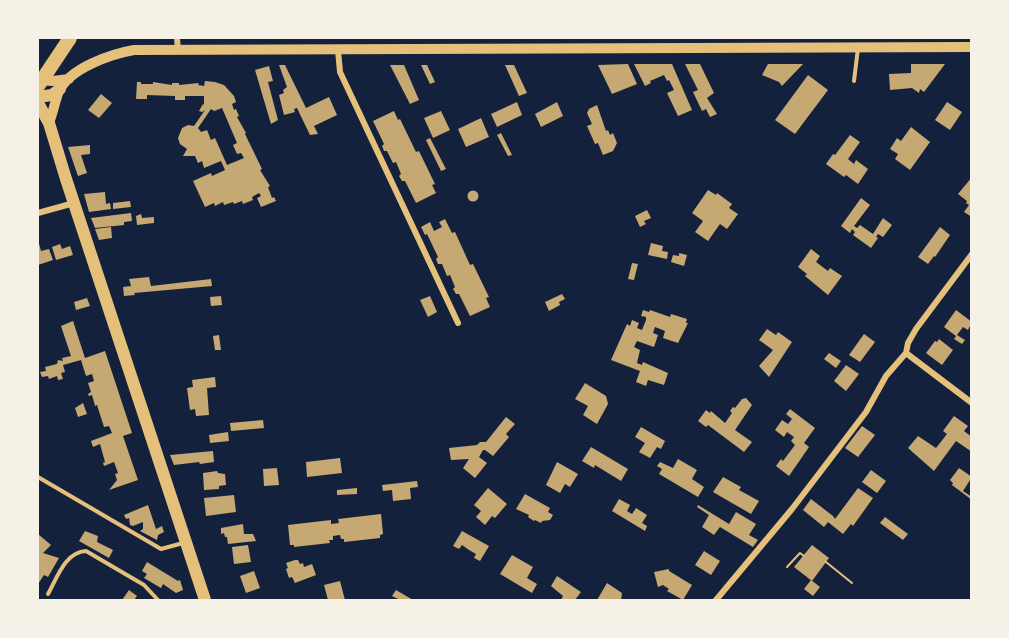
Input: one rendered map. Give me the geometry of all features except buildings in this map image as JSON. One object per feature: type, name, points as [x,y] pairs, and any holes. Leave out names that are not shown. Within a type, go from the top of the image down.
[{"type":"highway","points":[[38,86],[70,38]]},
{"type":"main road","points":[[38,97],[52,95],[69,79],[98,60],[115,53],[134,50],[972,47]]},
{"type":"main road","points":[[38,80],[69,79]]},
{"type":"main road","points":[[49,123],[60,89]]},
{"type":"main road","points":[[38,103],[49,123],[205,600]]},
{"type":"street","points":[[177,38],[178,50]]},
{"type":"street","points":[[338,50],[340,72],[458,323]]},
{"type":"street","points":[[38,213],[74,203]]},
{"type":"street","points":[[716,600],[792,509],[866,412],[886,376],[906,354],[908,343],[916,329],[972,254]]},
{"type":"street","points":[[906,354],[972,403]]},
{"type":"lane","points":[[854,81],[858,47]]},
{"type":"lane","points":[[38,477],[161,549],[186,542]]},
{"type":"lane","points":[[48,594],[68,560],[73,555],[87,552],[144,585],[158,600]]},
{"type":"path","points":[[787,567],[800,553],[804,556]]},
{"type":"path","points":[[826,562],[852,583]]}]
